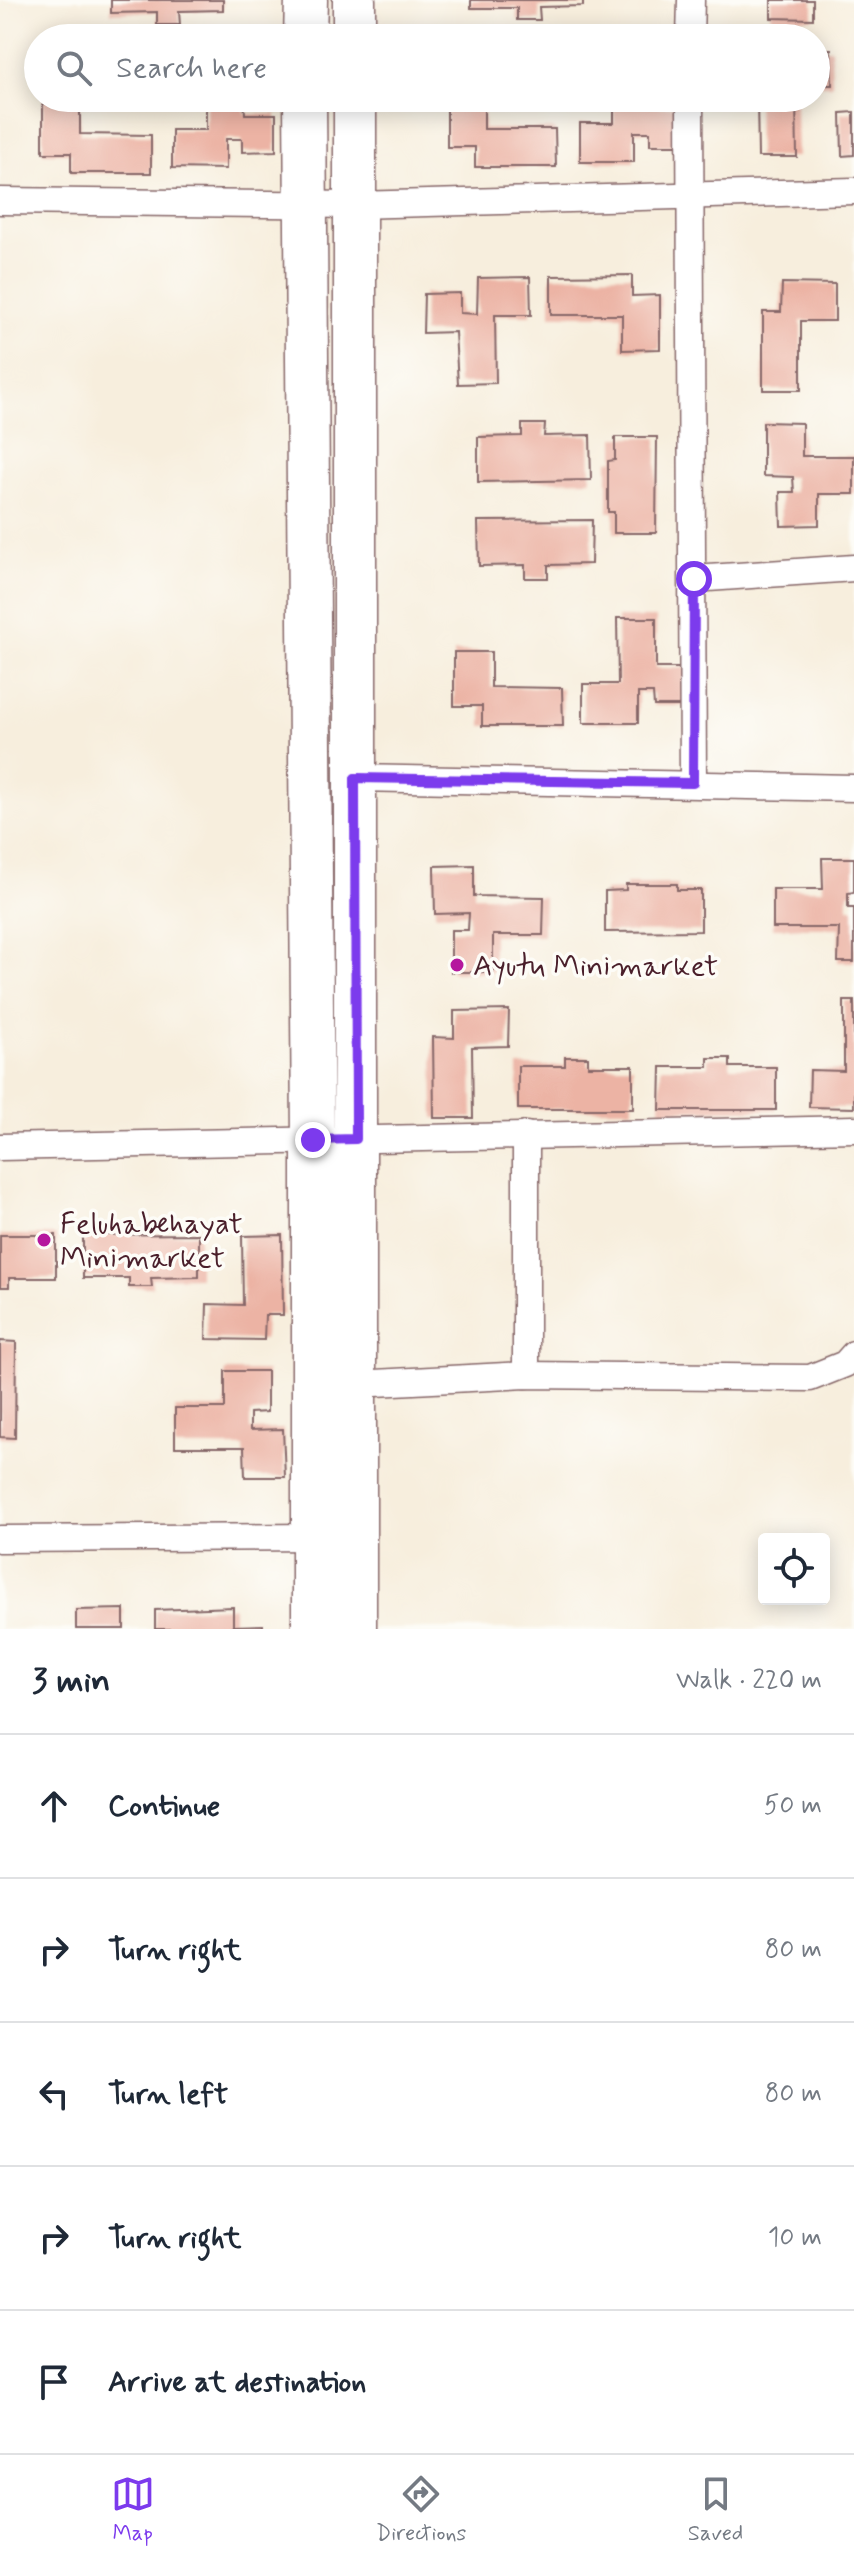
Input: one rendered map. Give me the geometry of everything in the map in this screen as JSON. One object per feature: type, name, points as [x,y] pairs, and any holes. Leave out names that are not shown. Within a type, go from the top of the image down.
[{"type":"main road","points":[[305,24],[306,0]]},
{"type":"main road","points":[[354,0],[354,24]]},
{"type":"main road","points":[[305,112],[313,1140],[313,1629]]},
{"type":"main road","points":[[355,112],[355,1629]]},
{"type":"street","points":[[690,24],[691,0]]},
{"type":"street","points":[[690,112],[693,783]]},
{"type":"street","points":[[0,201],[355,205],[854,191]]},
{"type":"street","points":[[694,579],[854,568]]},
{"type":"street","points":[[355,778],[854,788]]},
{"type":"street","points":[[0,1147],[854,1129]]},
{"type":"street","points":[[526,1135],[526,1375]]},
{"type":"street","points":[[356,1384],[526,1375],[810,1378],[845,1364],[854,1354]]},
{"type":"street","points":[[0,1539],[314,1537]]},
{"type":"building","points":[[111,0],[223,0],[223,10],[179,11],[180,24],[157,24],[157,12],[111,13]]},
{"type":"building","points":[[471,0],[583,0],[583,6],[539,7],[540,20],[517,20],[517,8],[471,8]]},
{"type":"building","points":[[771,0],[813,0],[813,19],[771,18]]},
{"type":"building","points":[[830,49],[831,49],[830,85]]},
{"type":"building","points":[[43,112],[80,112],[80,134],[151,135],[151,173],[71,173],[71,153],[43,153]]},
{"type":"building","points":[[206,112],[276,114],[276,151],[242,152],[242,139],[226,139],[226,169],[172,168],[172,130],[206,130]]},
{"type":"building","points":[[447,112],[484,112],[484,129],[555,129],[556,167],[475,167],[475,147],[447,147]]},
{"type":"building","points":[[614,112],[684,112],[684,145],[650,145],[650,132],[634,132],[634,162],[580,162],[580,123],[614,123]]},
{"type":"building","points":[[757,112],[796,112],[797,157],[758,157]]},
{"type":"building","points":[[854,112],[854,155],[842,156],[841,113]]},
{"type":"building","points":[[632,275],[632,296],[660,295],[660,349],[622,350],[622,315],[551,315],[551,276]]},
{"type":"building","points":[[530,277],[531,315],[495,315],[496,383],[458,384],[455,332],[423,333],[424,294],[460,293],[460,313],[477,314],[478,278]]},
{"type":"building","points":[[782,283],[835,284],[835,321],[801,321],[801,390],[763,390],[763,312],[781,312]]},
{"type":"building","points":[[763,422],[802,423],[802,456],[854,456],[854,494],[819,494],[819,525],[781,526],[780,492],[794,492],[793,477],[763,476]]},
{"type":"building","points":[[522,424],[545,424],[544,436],[590,435],[591,480],[478,482],[478,437],[522,436]]},
{"type":"building","points":[[615,437],[657,437],[656,533],[614,533],[614,512],[608,512],[608,461],[615,460]]},
{"type":"building","points":[[592,520],[591,564],[548,565],[548,578],[525,578],[525,565],[479,566],[478,521]]},
{"type":"building","points":[[617,618],[656,618],[656,668],[687,668],[687,706],[654,706],[653,693],[638,693],[638,723],[583,723],[583,684],[618,684]]},
{"type":"building","points":[[454,652],[491,652],[491,687],[562,688],[563,726],[482,726],[482,706],[454,706]]},
{"type":"building","points":[[822,858],[854,858],[854,892],[848,893],[848,908],[854,908],[854,962],[838,962],[839,928],[773,928],[773,889],[823,889]]},
{"type":"building","points":[[474,865],[474,896],[544,897],[543,935],[493,935],[493,972],[451,972],[451,930],[468,930],[469,913],[435,914],[434,866]]},
{"type":"building","points":[[626,884],[677,884],[677,890],[701,890],[701,931],[605,932],[605,891],[626,890]]},
{"type":"building","points":[[844,1001],[854,1001],[854,1108],[809,1107],[810,1070],[844,1071]]},
{"type":"building","points":[[509,1010],[508,1046],[472,1047],[473,1118],[434,1118],[433,1037],[454,1038],[454,1011]]},
{"type":"building","points":[[565,1057],[588,1057],[588,1066],[633,1066],[633,1109],[518,1109],[518,1066],[565,1066]]},
{"type":"building","points":[[708,1058],[730,1058],[730,1067],[776,1067],[776,1110],[660,1110],[661,1067],[708,1067]]},
{"type":"building","points":[[199,1234],[199,1277],[151,1278],[152,1287],[129,1287],[129,1278],[83,1278],[83,1235]]},
{"type":"building","points":[[0,1235],[56,1235],[56,1278],[9,1278],[9,1287],[0,1287]]},
{"type":"building","points":[[282,1235],[283,1315],[265,1315],[264,1340],[206,1339],[207,1304],[243,1305],[242,1236]]},
{"type":"building","points":[[0,1341],[16,1342],[15,1438],[0,1437]]},
{"type":"building","points":[[225,1371],[267,1371],[267,1412],[250,1413],[250,1430],[283,1429],[285,1477],[245,1477],[244,1447],[175,1447],[175,1408],[225,1408]]},
{"type":"building","points":[[233,1607],[233,1626],[263,1625],[263,1629],[155,1629],[155,1610]]},
{"type":"building","points":[[124,1609],[124,1629],[76,1629],[76,1610]]},
{"type":"place","name":"Ayutu Minimarket","points":[[457,965]]},
{"type":"place","name":"Feluhabehayat Minimarket","points":[[44,1240]]},
{"type":"route","points":[[313,1140],[356,1139],[355,778],[693,783],[694,579]]}]
